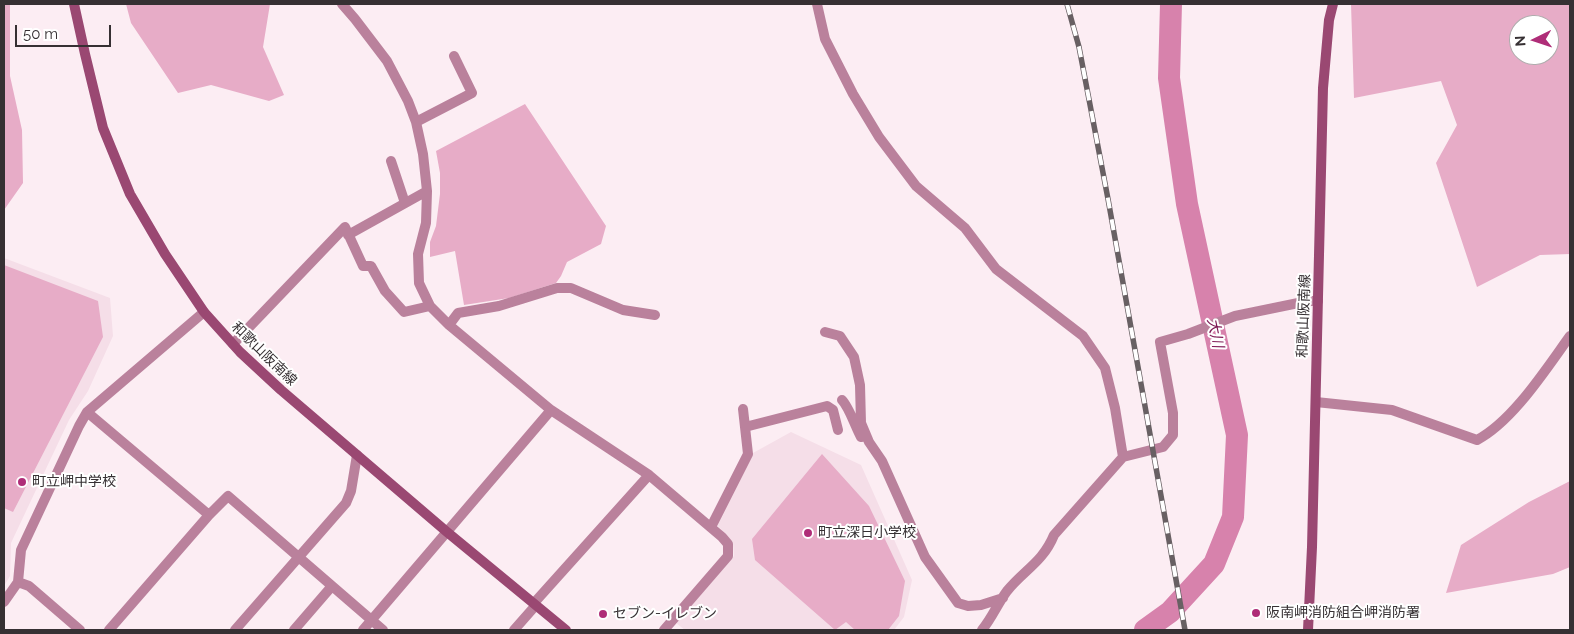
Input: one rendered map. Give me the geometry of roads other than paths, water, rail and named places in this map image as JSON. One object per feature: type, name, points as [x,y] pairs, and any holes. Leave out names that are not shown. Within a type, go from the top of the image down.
[{"type":"main road","name":"和歌山阪南線","points":[[74,4],[84,54],[104,128],[130,194],[165,254],[204,312],[232,344],[281,390],[447,532],[566,630]]},
{"type":"main road","name":"和歌山阪南線","points":[[1308,630],[1316,402],[1323,88],[1333,4]]},
{"type":"street","points":[[342,4],[355,18],[387,61],[408,101],[416,122],[423,154],[427,191],[426,223],[418,254],[419,283],[430,306],[449,326],[551,410],[650,475],[728,544],[728,556],[664,630]]},
{"type":"street","points":[[817,4],[825,39],[853,94],[879,136],[916,186],[965,228],[996,269],[1083,336],[1105,368],[1115,408],[1123,456]]},
{"type":"street","points":[[416,122],[472,93],[454,56]]},
{"type":"street","points":[[391,161],[405,203]]},
{"type":"street","points":[[348,235],[427,191]]},
{"type":"street","points":[[232,344],[345,228],[363,266],[371,266],[385,290],[404,312],[430,306]]},
{"type":"street","points":[[449,326],[458,313],[499,306],[557,288],[571,288],[623,310],[655,315]]},
{"type":"street","points":[[982,630],[1007,591],[1038,561],[1054,535],[1123,456],[1163,447],[1173,435],[1172,413],[1160,342],[1188,334],[1235,316],[1318,301]]},
{"type":"street","points":[[4,602],[18,582],[21,550],[87,412],[204,312]]},
{"type":"street","points":[[825,332],[840,336],[854,357],[860,385],[861,423],[925,557],[958,603],[968,606],[981,605],[1003,598]]},
{"type":"street","points":[[1316,402],[1392,410],[1477,440],[1488,434],[1515,408],[1570,336]]},
{"type":"street","points":[[842,400],[847,405],[852,421],[862,439],[878,456]]},
{"type":"street","points":[[745,427],[827,406],[833,410],[838,430]]},
{"type":"street","points":[[711,527],[748,454],[743,409]]},
{"type":"street","points":[[363,630],[551,410]]},
{"type":"street","points":[[87,412],[209,515]]},
{"type":"street","points":[[235,630],[346,503],[351,491],[357,455]]},
{"type":"street","points":[[514,630],[650,475]]},
{"type":"street","points":[[109,630],[209,515],[228,496],[383,630]]},
{"type":"street","points":[[18,582],[29,586],[80,630]]},
{"type":"street","points":[[294,630],[332,586]]},
{"type":"waterway","name":"大川","points":[[1145,630],[1170,612],[1214,564],[1233,517],[1237,435],[1187,204],[1169,78],[1171,4]]},
{"type":"railway","points":[[1067,4],[1079,47],[1108,199],[1185,630]]},
{"type":"place","name":"町立岬中学校","points":[[22,482]]},
{"type":"place","name":"町立深日小学校","points":[[808,533]]},
{"type":"place","name":"阪南岬消防組合岬消防署","points":[[1256,613]]},
{"type":"place","name":"セブン-イレブン","points":[[603,614]]}]
